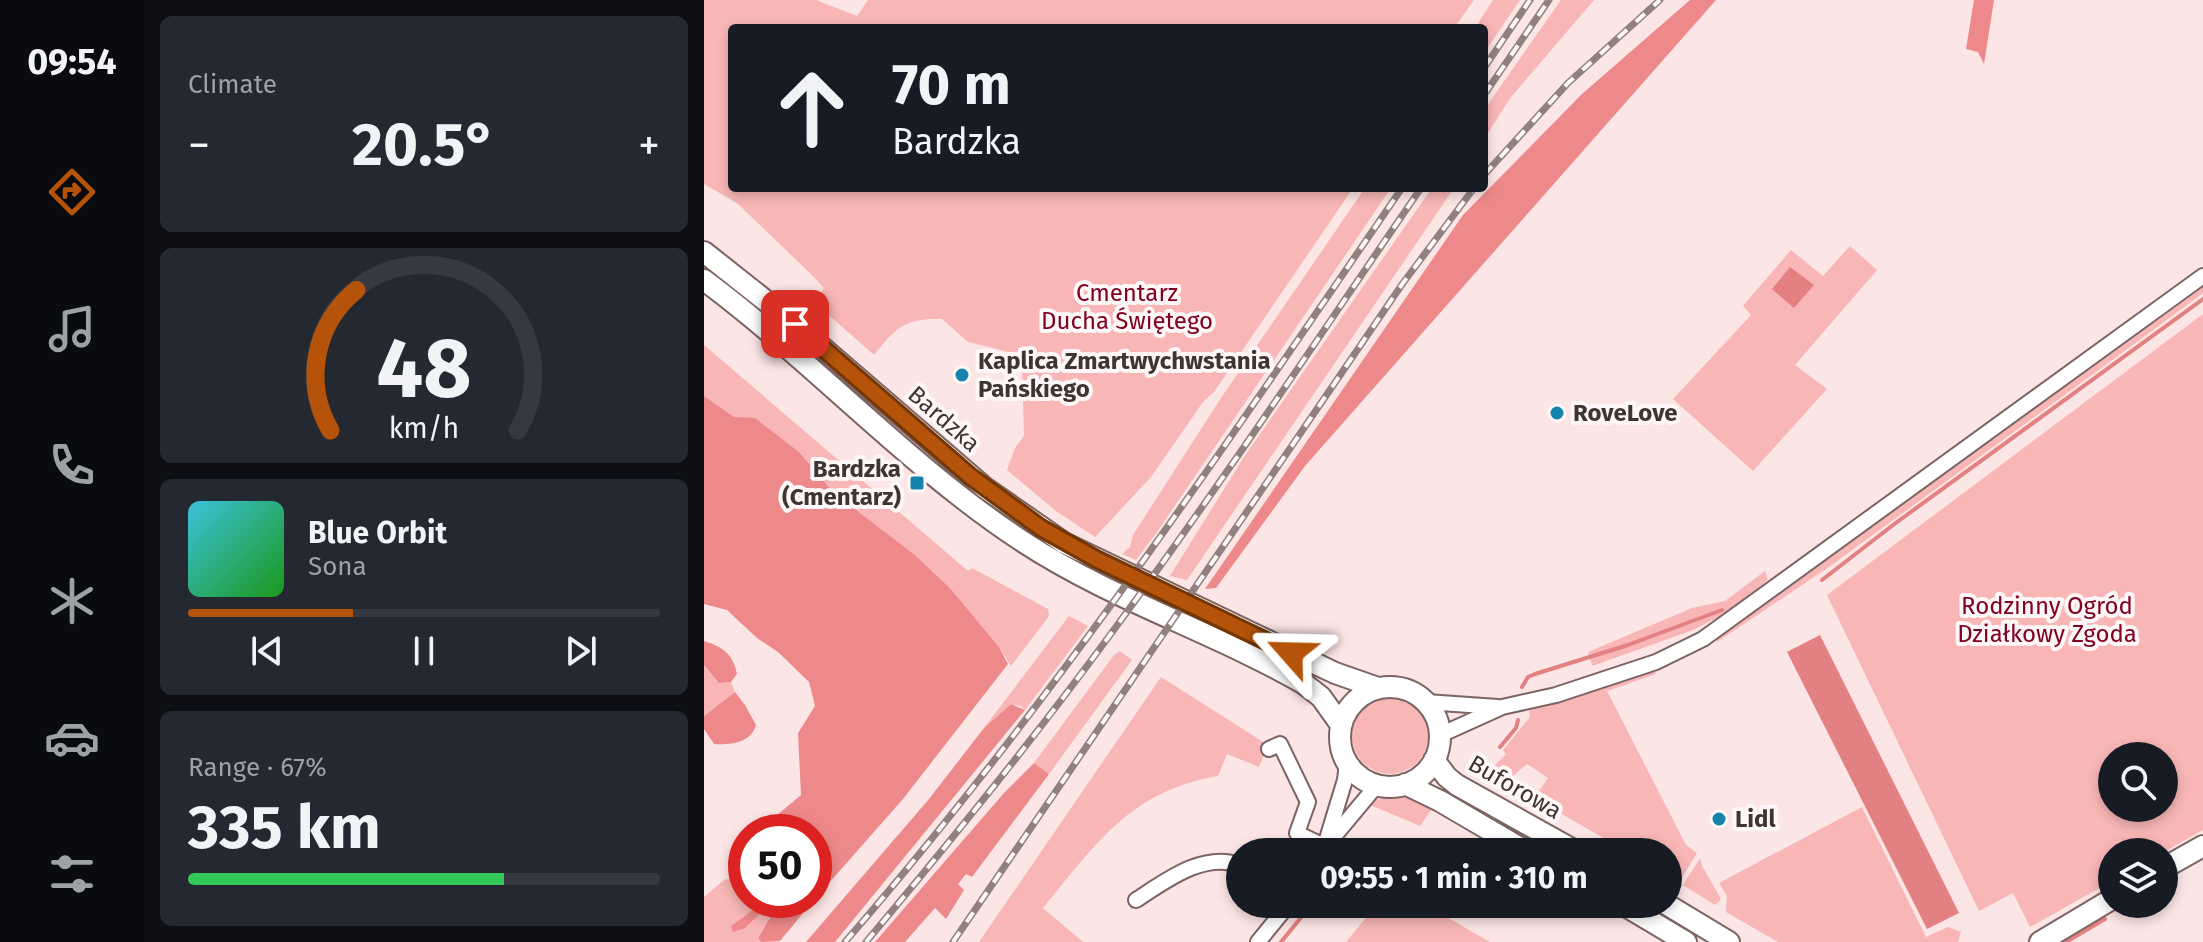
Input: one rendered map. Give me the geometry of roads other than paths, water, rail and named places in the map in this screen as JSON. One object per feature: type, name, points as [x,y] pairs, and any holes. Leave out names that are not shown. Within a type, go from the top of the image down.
[{"type":"main road","name":"Bardzka","points":[[704,252],[791,321],[970,476],[1064,543],[1335,673],[1378,688]]},
{"type":"main road","name":"Bardzka","points":[[704,280],[990,518],[1052,561],[1303,683],[1321,697],[1341,725]]},
{"type":"main road","points":[[1378,688],[1402,688],[1426,702],[1434,713],[1440,735],[1434,760],[1426,771],[1405,784],[1377,785],[1363,779],[1347,762],[1341,749],[1341,725],[1348,709],[1358,698],[1378,688]]},
{"type":"main road","name":"Buforowa","points":[[1434,760],[1457,785],[1552,838]]},
{"type":"main road","name":"Buforowa","points":[[1405,784],[1503,838]]},
{"type":"main road","points":[[2178,860],[2203,846]]},
{"type":"main road","points":[[2040,942],[2098,907]]},
{"type":"main road","points":[[1682,914],[1729,942]]},
{"type":"main road","points":[[1646,918],[1686,942]]},
{"type":"street","points":[[1440,735],[1502,707],[1594,683],[1656,662],[1703,639],[2203,276]]},
{"type":"street","points":[[1426,702],[1502,707]]},
{"type":"street","points":[[1269,749],[1280,744],[1308,802],[1297,833],[1305,838]]},
{"type":"street","points":[[1327,838],[1345,780],[1347,762]]},
{"type":"street","points":[[1333,838],[1377,785]]},
{"type":"street","points":[[1136,900],[1201,864],[1226,860]]},
{"type":"street","points":[[1258,942],[1278,918]]},
{"type":"waterway","points":[[1822,580],[2203,299]]},
{"type":"waterway","points":[[1522,687],[1528,677],[1535,674],[1628,645],[1722,610]]},
{"type":"waterway","points":[[1500,747],[1516,728],[1518,720]]},
{"type":"waterway","points":[[1281,942],[1301,918]]},
{"type":"waterway","points":[[2066,942],[2105,919]]},
{"type":"railway","points":[[1488,62],[1530,0]]},
{"type":"railway","points":[[1488,89],[1549,0]]},
{"type":"railway","points":[[1488,171],[1568,83],[1660,0]]},
{"type":"railway","points":[[845,942],[921,852],[1065,667],[1202,477],[1399,192]]},
{"type":"railway","points":[[866,942],[991,790],[1110,635],[1229,469],[1418,192]]},
{"type":"railway","points":[[953,942],[1403,283],[1471,192]]},
{"type":"place","name":"Kaplica Zmartwychwstania Pańskiego","points":[[962,375]]},
{"type":"place","name":"RoveLove","points":[[1557,413]]},
{"type":"place","name":"Bardzka (Cmentarz)","points":[[917,483]]},
{"type":"place","name":"Lidl","points":[[1719,819]]},
{"type":"park label","name":"Cmentarz Ducha Świętego","points":[[1127,307]]},
{"type":"park label","name":"Rodzinny Ogród Działkowy Zgoda","points":[[2047,620]]}]
